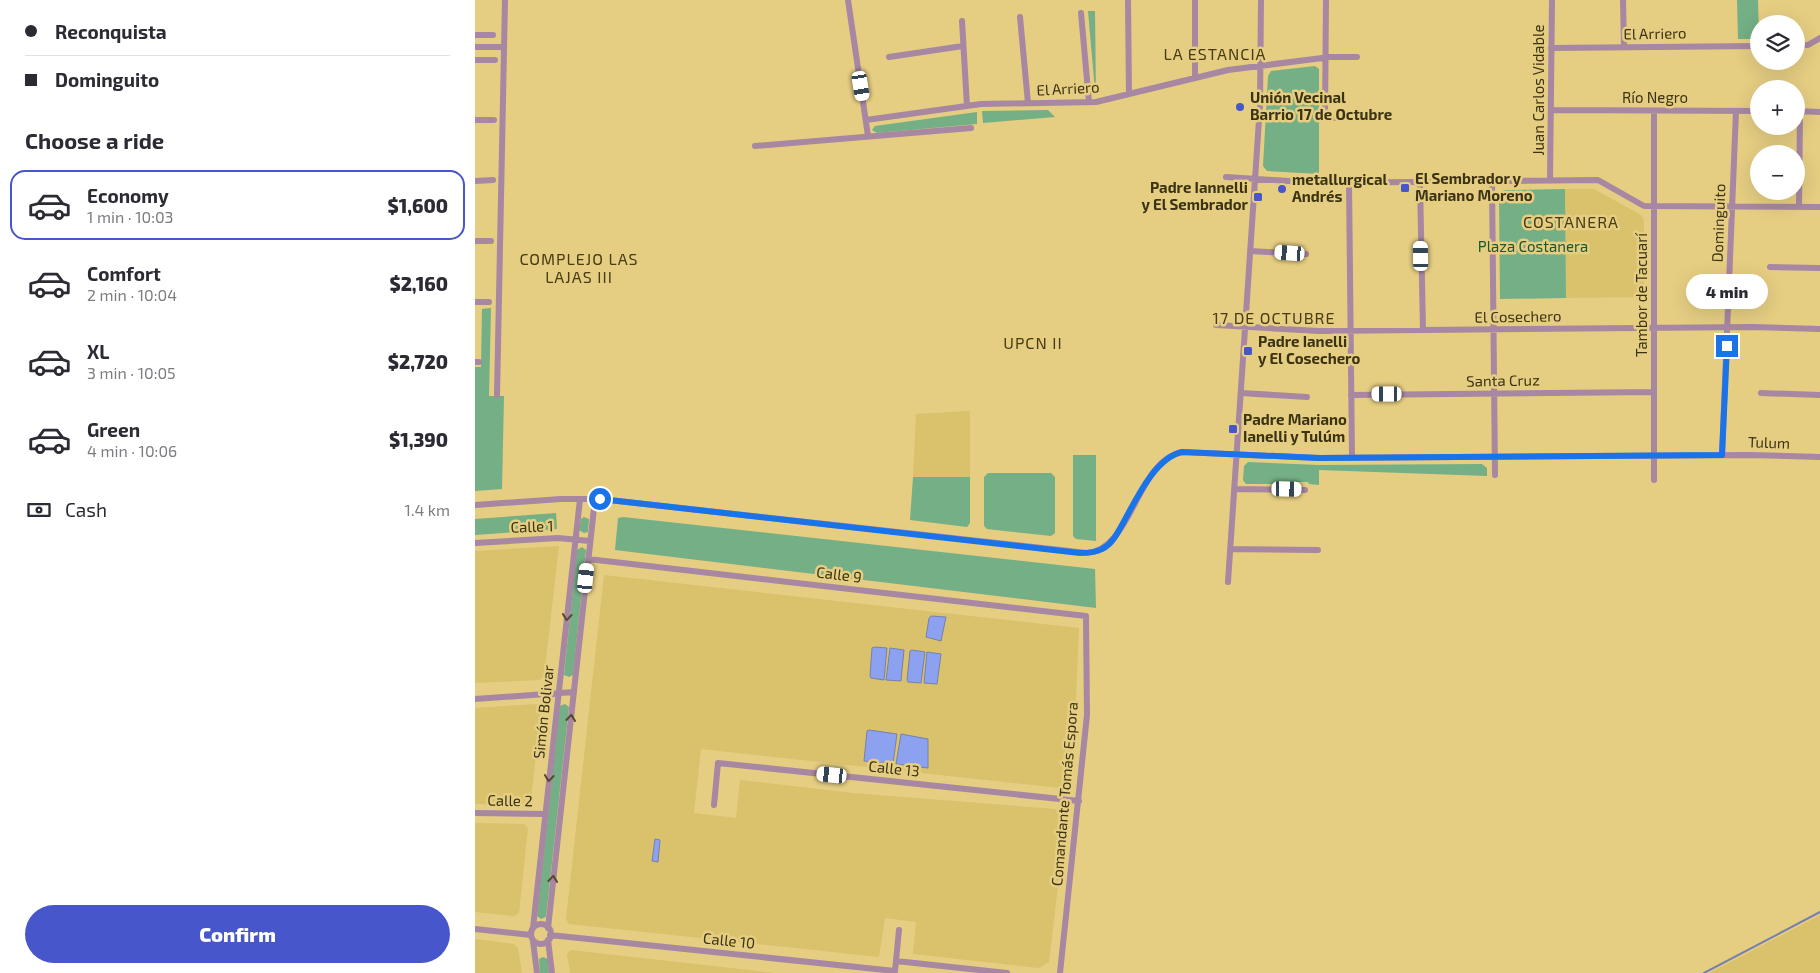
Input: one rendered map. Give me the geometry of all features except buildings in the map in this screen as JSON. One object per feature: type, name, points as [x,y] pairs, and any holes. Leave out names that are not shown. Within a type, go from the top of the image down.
[{"type":"street","points":[[497,395],[505,0]]},
{"type":"street","points":[[848,0],[868,136]]},
{"type":"street","points":[[1128,0],[1129,94]]},
{"type":"street","points":[[1195,0],[1195,78]]},
{"type":"street","points":[[1228,582],[1260,105],[1261,0]]},
{"type":"street","points":[[1326,0],[1325,118],[1357,118]]},
{"type":"street","name":"Juan Carlos Vidable","points":[[1550,181],[1552,0]]},
{"type":"street","points":[[1623,0],[1624,47]]},
{"type":"street","points":[[1081,12],[1089,102]]},
{"type":"street","points":[[1021,16],[1028,103]]},
{"type":"street","points":[[962,21],[967,106]]},
{"type":"street","points":[[475,35],[493,35]]},
{"type":"street","points":[[1805,45],[1820,38]]},
{"type":"street","points":[[889,57],[963,46]]},
{"type":"street","name":"El Arriero","points":[[1551,48],[1750,46]]},
{"type":"street","points":[[475,47],[504,47]]},
{"type":"street","name":"El Arriero","points":[[866,120],[981,104],[1089,102],[1228,70],[1326,57],[1357,56]]},
{"type":"street","points":[[475,60],[495,60]]},
{"type":"street","name":"Río Negro","points":[[1551,110],[1750,111]]},
{"type":"street","name":"Tambor de Tacuarí","points":[[1654,111],[1654,480]]},
{"type":"street","name":"Dominguito","points":[[1722,455],[1736,111]]},
{"type":"street","points":[[1805,112],[1820,112]]},
{"type":"street","points":[[475,120],[494,120]]},
{"type":"street","points":[[755,146],[971,128]]},
{"type":"street","points":[[1798,135],[1799,207]]},
{"type":"street","points":[[1226,177],[1319,183],[1598,180],[1644,206],[1820,207]]},
{"type":"street","points":[[475,180],[493,180]]},
{"type":"street","points":[[1492,181],[1495,475]]},
{"type":"street","points":[[1349,182],[1352,458]]},
{"type":"street","points":[[1420,182],[1423,330]]},
{"type":"street","points":[[475,241],[491,241]]},
{"type":"street","points":[[1250,251],[1306,254]]},
{"type":"street","points":[[1770,267],[1820,268]]},
{"type":"street","points":[[475,302],[489,302]]},
{"type":"street","name":"El Cosechero","points":[[1215,326],[1319,331],[1727,327],[1820,329]]},
{"type":"street","name":"Santa Cruz","points":[[1351,395],[1654,392]]},
{"type":"street","points":[[1241,393],[1307,397]]},
{"type":"street","points":[[1761,393],[1820,395]]},
{"type":"street","name":"Tulum","points":[[475,505],[595,499],[1087,553],[1101,550],[1112,541],[1158,467],[1169,457],[1182,452],[1352,458],[1722,455],[1820,457]]},
{"type":"street","points":[[1235,489],[1305,490]]},
{"type":"street","name":"Simón Bolivar","points":[[532,938],[581,499]]},
{"type":"street","name":"Simón Bolivar","points":[[552,973],[549,934],[595,499]]},
{"type":"street","name":"Calle 1","points":[[475,543],[558,538],[590,541]]},
{"type":"street","points":[[1231,549],[1318,550]]},
{"type":"street","name":"Calle 9","points":[[588,560],[1086,616]]},
{"type":"street","name":"Comandante Tomás Espora","points":[[1060,973],[1087,715],[1086,616]]},
{"type":"street","points":[[475,698],[574,692]]},
{"type":"street","name":"Calle 13","points":[[714,805],[718,763],[1079,801]]},
{"type":"street","name":"Calle 2","points":[[475,813],[545,814]]},
{"type":"street","points":[[475,929],[532,938],[539,944],[549,934],[539,924],[533,928]]},
{"type":"street","points":[[896,962],[899,930]]},
{"type":"street","name":"Calle 10","points":[[549,934],[895,971],[896,962],[1007,973]]},
{"type":"street","points":[[532,938],[537,973]]},
{"type":"shaded area","points":[[1565,189],[1594,189],[1641,215],[1644,220],[1644,297],[1566,298]]},
{"type":"shaded area","points":[[970,411],[970,477],[913,477],[916,414]]},
{"type":"shaded area","points":[[559,546],[544,676],[540,680],[475,683],[475,551]]},
{"type":"shaded area","points":[[604,575],[1079,628],[1069,789],[701,749],[694,813],[736,818],[740,780],[853,793],[1067,810],[1049,962],[1039,968],[913,954],[916,922],[885,918],[879,957],[569,924],[566,919]]},
{"type":"shaded area","points":[[537,704],[541,708],[531,801],[527,805],[475,804],[475,708]]},
{"type":"shaded area","points":[[475,823],[524,824],[528,828],[519,913],[514,916],[475,912]]},
{"type":"shaded area","points":[[1820,915],[1820,973],[1709,973],[1746,954]]},
{"type":"shaded area","points":[[475,939],[514,944],[518,948],[522,973],[475,973]]},
{"type":"shaded area","points":[[571,950],[775,973],[570,973],[567,954]]},
{"type":"green space","points":[[1737,0],[1758,0],[1758,15],[1750,15],[1750,39],[1738,39]]},
{"type":"green space","points":[[1088,11],[1095,11],[1096,95],[1095,91]]},
{"type":"green space","points":[[1315,66],[1319,69],[1319,174],[1267,171],[1263,166],[1268,76],[1271,71]]},
{"type":"green space","points":[[1048,110],[1055,117],[983,123],[982,111]]},
{"type":"green space","points":[[977,112],[977,124],[877,133],[872,130],[875,126]]},
{"type":"green space","name":"Plaza Costanera","points":[[1565,189],[1566,298],[1500,299],[1499,195],[1504,190]]},
{"type":"green space","points":[[491,308],[489,396],[504,396],[502,489],[475,491],[475,367],[481,367],[482,309]]},
{"type":"green space","points":[[1073,455],[1096,455],[1096,541],[1076,539],[1073,536]]},
{"type":"green space","points":[[1248,462],[1319,465],[1482,464],[1487,468],[1487,476],[1319,470],[1319,485],[1309,484],[1308,482],[1246,484],[1243,480],[1244,466]]},
{"type":"green space","points":[[988,473],[1051,473],[1055,477],[1055,533],[1051,536],[987,529],[984,526],[984,477]]},
{"type":"green space","points":[[913,477],[970,477],[970,523],[967,527],[910,520]]},
{"type":"green space","points":[[556,513],[557,529],[475,535],[475,519]]},
{"type":"green space","points":[[584,517],[589,519],[588,532],[584,533],[579,530],[581,519]]},
{"type":"green space","points":[[623,517],[1095,569],[1096,608],[615,550],[618,518]]},
{"type":"green space","points":[[582,547],[586,550],[573,675],[569,677],[564,675],[577,550]]},
{"type":"green space","points":[[565,704],[569,707],[546,917],[541,919],[537,916],[560,706]]},
{"type":"green space","points":[[543,957],[548,959],[549,973],[540,973],[539,959]]},
{"type":"water","points":[[931,616],[946,617],[941,641],[926,637]]},
{"type":"water","points":[[872,648],[887,648],[884,680],[871,678],[870,676]]},
{"type":"water","points":[[890,648],[904,650],[901,681],[886,680]]},
{"type":"water","points":[[910,651],[925,652],[921,683],[908,682],[907,680]]},
{"type":"water","points":[[927,652],[941,654],[937,684],[924,683]]},
{"type":"water","points":[[867,731],[897,734],[893,764],[864,761]]},
{"type":"water","points":[[901,734],[928,739],[928,768],[896,764]]},
{"type":"water","points":[[655,839],[660,840],[658,862],[652,861]]},
{"type":"waterway","points":[[1704,973],[1820,912]]},
{"type":"place","name":"Unión Vecinal Barrio 17 de Octubre","points":[[1240,107]]},
{"type":"place","name":"El Sembrador y Mariano Moreno","points":[[1405,188]]},
{"type":"place","name":"metallurgical Andrés","points":[[1282,189]]},
{"type":"place","name":"Padre Iannelli y El Sembrador","points":[[1258,197]]},
{"type":"place","name":"Padre Ianelli y El Cosechero","points":[[1248,351]]},
{"type":"place","name":"Padre Mariano Ianelli y Tulúm","points":[[1233,429]]},
{"type":"district","name":"LA ESTANCIA","points":[[1215,54]]},
{"type":"district","name":"COSTANERA","points":[[1571,222]]},
{"type":"district","name":"COMPLEJO LAS LAJAS III","points":[[579,268]]},
{"type":"district","name":"17 DE OCTUBRE","points":[[1274,318]]},
{"type":"district","name":"UPCN II","points":[[1033,343]]},
{"type":"route","points":[[600,499],[1093,553],[1108,545],[1116,536],[1158,467],[1169,457],[1182,452],[1319,458],[1722,455],[1727,346]]}]
